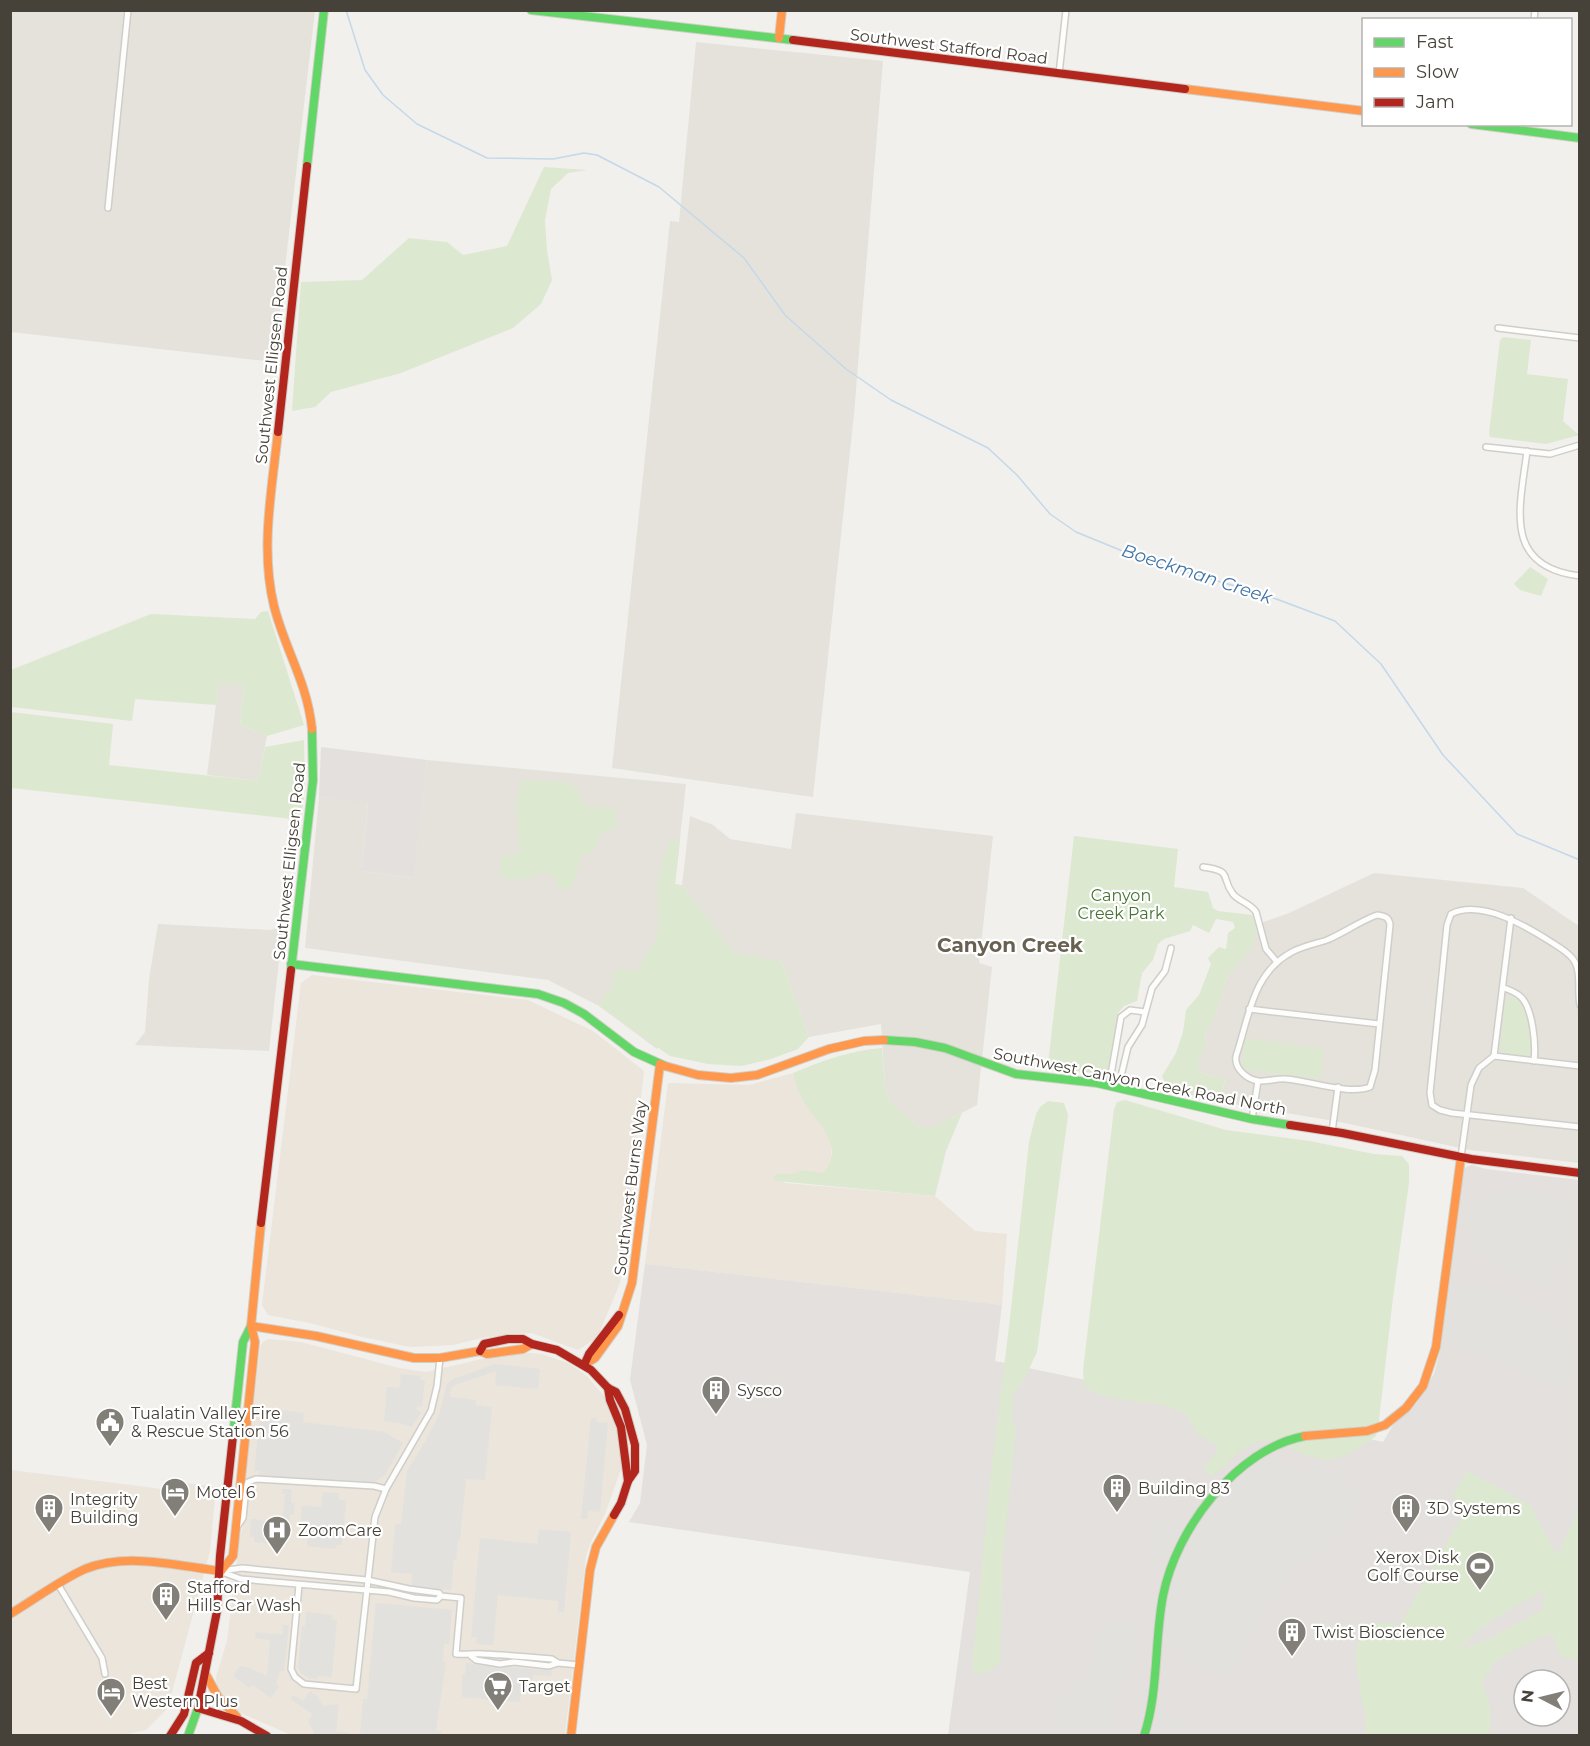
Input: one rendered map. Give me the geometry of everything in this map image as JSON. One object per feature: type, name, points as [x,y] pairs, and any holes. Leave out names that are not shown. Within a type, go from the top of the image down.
[{"type":"main road","name":"Southwest Elligsen Road","points":[[221,1571],[233,1556],[255,1341],[251,1326],[258,1245],[313,780],[313,740],[305,688],[280,628],[271,595],[267,564],[267,535],[324,10]]},
{"type":"main road","name":"Southwest Stafford Road","points":[[531,10],[779,38],[1362,111]]},
{"type":"main road","points":[[779,38],[782,10]]},
{"type":"main road","points":[[1503,126],[1580,138]]},
{"type":"main road","name":"Southwest Canyon Creek Road North","points":[[291,964],[538,994],[572,1007],[596,1021],[634,1052],[660,1064],[699,1075],[738,1077],[780,1069],[817,1053],[842,1046],[864,1041],[898,1040],[937,1046],[1016,1074],[1109,1086],[1252,1119],[1461,1157],[1580,1173]]},
{"type":"main road","name":"Southwest Burns Way","points":[[584,1365],[604,1349],[618,1326],[628,1297],[635,1268],[660,1064]]},
{"type":"main road","points":[[1144,1736],[1152,1705],[1160,1613],[1167,1575],[1188,1533],[1224,1484],[1254,1457],[1283,1442],[1318,1434],[1363,1432],[1383,1425],[1407,1407],[1427,1378],[1436,1347],[1461,1157]]},
{"type":"main road","name":"Southwest Elligsen Road","points":[[188,1736],[198,1708],[206,1673],[221,1571],[219,1556],[243,1342],[251,1326]]},
{"type":"main road","points":[[251,1326],[309,1334],[396,1355],[440,1358],[480,1351],[484,1344],[508,1339],[523,1339],[532,1344],[557,1350],[584,1365],[608,1388],[616,1392],[634,1438],[635,1471],[628,1481],[621,1503],[596,1547],[593,1559],[571,1736]]},
{"type":"main road","points":[[10,1614],[83,1570],[111,1562],[130,1560],[221,1571]]},
{"type":"main road","points":[[170,1736],[184,1714],[196,1663],[209,1653]]},
{"type":"main road","points":[[206,1673],[214,1693],[225,1707],[241,1721],[267,1736]]},
{"type":"main road","points":[[198,1708],[241,1721]]},
{"type":"street","points":[[108,208],[128,10]]},
{"type":"street","points":[[1059,74],[1066,10]]},
{"type":"street","points":[[1498,328],[1580,338]]},
{"type":"street","points":[[1486,447],[1550,454],[1580,445]]},
{"type":"street","points":[[1527,451],[1519,511],[1521,536],[1540,562],[1558,572],[1580,576]]},
{"type":"street","points":[[1203,867],[1217,869],[1223,873],[1232,892],[1253,908],[1266,949],[1277,962]]},
{"type":"street","points":[[1580,1005],[1578,969],[1573,959],[1564,950],[1511,918],[1466,910],[1451,914],[1448,919],[1430,1099],[1436,1108],[1467,1114],[1580,1127]]},
{"type":"street","points":[[1384,916],[1389,920],[1375,1070],[1370,1087],[1364,1089],[1338,1087],[1275,1078],[1258,1081],[1239,1071],[1235,1061],[1249,1009],[1256,990],[1277,962],[1292,952],[1343,933],[1371,918],[1384,916]]},
{"type":"street","points":[[1461,1157],[1473,1080],[1481,1066],[1494,1056],[1511,918]]},
{"type":"street","points":[[1122,1072],[1128,1047],[1142,1025],[1152,988],[1165,971],[1171,948]]},
{"type":"street","points":[[1504,988],[1521,996],[1527,1008],[1536,1044],[1534,1061]]},
{"type":"street","points":[[1249,1009],[1379,1024]]},
{"type":"street","points":[[1109,1086],[1121,1017],[1130,1010],[1145,1012]]},
{"type":"street","points":[[1494,1056],[1580,1066]]},
{"type":"street","points":[[1252,1119],[1258,1081]]},
{"type":"street","points":[[1332,1132],[1338,1087]]},
{"type":"street","points":[[299,1585],[291,1669],[295,1677],[304,1684],[356,1689],[375,1517],[386,1489],[431,1411],[440,1358]]},
{"type":"street","points":[[236,1528],[243,1518],[246,1486],[248,1482],[256,1479],[374,1486],[386,1489]]},
{"type":"street","points":[[221,1571],[242,1568],[367,1580],[461,1598],[456,1654],[471,1656],[477,1653],[497,1654],[552,1659],[558,1663],[579,1665]]},
{"type":"street","points":[[221,1571],[241,1579],[366,1589],[437,1600],[441,1596]]},
{"type":"street","points":[[59,1586],[102,1658],[105,1674]]},
{"type":"shaded area","points":[[11,11],[315,11],[274,362],[11,332]]},
{"type":"shaded area","points":[[696,42],[883,61],[854,414],[813,797],[612,768],[670,221],[679,222]]},
{"type":"shaded area","points":[[219,681],[244,686],[240,725],[267,736],[258,781],[207,775]]},
{"type":"shaded area","points":[[321,747],[427,760],[413,878],[362,871],[368,803],[319,797]]},
{"type":"shaded area","points":[[427,760],[686,784],[657,1049],[599,1006],[548,980],[305,948],[319,797],[368,802],[362,871],[412,878]]},
{"type":"shaded area","points":[[796,813],[993,836],[979,963],[992,967],[977,1105],[931,1129],[920,1128],[889,1101],[885,1086],[881,1024],[809,1037],[782,962],[734,954],[682,885],[690,816],[713,825],[730,839],[791,849]]},
{"type":"shaded area","points":[[1374,873],[1523,888],[1579,926],[1579,1163],[1470,1150],[1340,1122],[1221,1102],[1225,1078],[1199,1072],[1197,1064],[1199,1057],[1207,1044],[1205,1032],[1215,1017],[1228,975],[1249,950],[1257,933],[1255,925],[1289,913]]},
{"type":"shaded area","points":[[158,924],[271,930],[283,925],[269,1051],[135,1045],[145,1032],[149,979]]},
{"type":"shaded area","points":[[312,975],[528,1000],[593,1031],[644,1071],[620,1283],[597,1338],[578,1350],[532,1333],[486,1337],[453,1345],[410,1347],[268,1315],[262,1305],[301,983]]},
{"type":"shaded area","points":[[793,1073],[800,1095],[831,1139],[831,1157],[823,1174],[801,1170],[792,1174],[776,1174],[785,1183],[935,1196],[975,1231],[1007,1234],[1002,1305],[645,1264],[668,1083],[749,1085]]},
{"type":"shaded area","points":[[1472,1165],[1486,1169],[1579,1180],[1579,1735],[948,1735],[970,1572],[629,1522],[640,1503],[647,1445],[630,1380],[645,1264],[1002,1305],[995,1361],[1383,1442],[1399,1415],[1416,1404],[1434,1374],[1441,1347],[1462,1172],[1466,1167]]},
{"type":"shaded area","points":[[1505,1191],[1567,1199],[1579,1206],[1579,1227],[1547,1290],[1472,1251],[1473,1239],[1462,1236],[1464,1225],[1476,1205],[1494,1194]]},
{"type":"shaded area","points":[[1453,1282],[1493,1289],[1551,1316],[1549,1327],[1568,1337],[1565,1343],[1579,1350],[1579,1359],[1565,1386],[1555,1381],[1552,1387],[1491,1355],[1443,1344]]},
{"type":"shaded area","points":[[268,1339],[301,1342],[399,1368],[426,1372],[517,1352],[542,1354],[568,1363],[587,1376],[604,1396],[617,1423],[621,1444],[621,1469],[605,1514],[586,1556],[565,1735],[291,1735],[236,1711],[217,1691],[216,1677],[227,1641],[240,1537],[244,1522],[248,1487],[245,1479],[260,1347]]},
{"type":"shaded area","points":[[495,1364],[540,1369],[538,1389],[495,1385],[496,1371],[455,1385],[451,1389],[450,1397],[476,1400],[476,1405],[492,1407],[485,1480],[466,1479],[460,1541],[458,1541],[456,1560],[454,1560],[451,1590],[411,1586],[412,1574],[391,1572],[395,1524],[401,1524],[407,1471],[440,1412],[446,1385],[453,1379]]},
{"type":"shaded area","points":[[401,1374],[421,1376],[420,1380],[425,1380],[422,1407],[417,1406],[416,1409],[421,1412],[412,1427],[384,1421],[387,1387],[399,1388]]},
{"type":"shaded area","points":[[274,1409],[304,1413],[303,1422],[384,1432],[403,1443],[385,1475],[374,1482],[259,1477],[259,1471],[254,1471],[260,1417],[273,1419]]},
{"type":"shaded area","points":[[591,1418],[597,1419],[597,1422],[608,1423],[600,1512],[588,1511],[587,1519],[581,1519]]},
{"type":"shaded area","points":[[1265,1450],[1301,1474],[1306,1465],[1314,1463],[1358,1491],[1358,1502],[1328,1550],[1296,1562],[1248,1642],[1236,1668],[1225,1676],[1215,1673],[1167,1645],[1158,1643],[1169,1569],[1149,1566],[1155,1522],[1192,1527],[1224,1484]]},
{"type":"shaded area","points":[[11,1470],[186,1492],[187,1483],[216,1487],[210,1551],[172,1692],[166,1710],[146,1730],[123,1735],[11,1736]]},
{"type":"shaded area","points":[[283,1489],[292,1489],[291,1503],[295,1503],[294,1515],[290,1515],[287,1545],[254,1542],[254,1537],[250,1537],[251,1519],[282,1522],[285,1494],[282,1494]]},
{"type":"shaded area","points":[[323,1492],[339,1493],[339,1500],[346,1500],[342,1545],[336,1545],[336,1549],[307,1546],[308,1531],[300,1530],[302,1506],[321,1507]]},
{"type":"shaded area","points":[[539,1529],[571,1532],[564,1612],[558,1612],[558,1601],[498,1595],[493,1645],[476,1644],[477,1637],[471,1637],[480,1538],[537,1544]]},
{"type":"shaded area","points":[[376,1603],[452,1610],[449,1644],[444,1644],[443,1661],[446,1662],[436,1730],[441,1731],[441,1735],[360,1735],[363,1699],[367,1699]]},
{"type":"shaded area","points":[[306,1612],[332,1615],[331,1619],[337,1620],[332,1677],[309,1678],[298,1668],[302,1626],[305,1626]]},
{"type":"shaded area","points":[[1098,1620],[1136,1624],[1130,1679],[1113,1706],[1110,1735],[1053,1735],[1058,1691],[1077,1693],[1093,1668]]},
{"type":"shaded area","points":[[283,1625],[289,1625],[284,1671],[280,1671],[276,1684],[279,1686],[271,1698],[253,1685],[249,1688],[233,1676],[240,1666],[267,1676],[270,1640],[255,1638],[256,1632],[282,1635]]},
{"type":"shaded area","points":[[466,1663],[552,1671],[551,1676],[533,1675],[531,1692],[521,1691],[520,1702],[462,1697],[462,1674],[465,1674]]},
{"type":"shaded area","points":[[310,1691],[317,1696],[323,1706],[339,1704],[336,1731],[351,1735],[312,1735],[314,1731],[308,1722],[312,1714],[291,1699],[293,1695],[303,1701]]},
{"type":"shaded area","points":[[1152,1705],[1194,1729],[1194,1735],[1174,1735],[1149,1720]]},
{"type":"green space","points":[[544,167],[587,170],[568,173],[551,189],[545,220],[552,280],[541,304],[513,328],[401,373],[331,392],[315,407],[292,411],[301,282],[362,280],[409,238],[447,242],[463,255],[507,246]]},
{"type":"green space","points":[[1503,337],[1531,340],[1527,374],[1568,379],[1563,421],[1579,435],[1546,444],[1490,437],[1500,340]]},
{"type":"green space","points":[[1530,567],[1548,579],[1541,596],[1520,590],[1514,584]]},
{"type":"green space","points":[[268,611],[304,725],[267,736],[240,725],[244,686],[219,682],[216,705],[135,699],[132,721],[11,707],[11,670],[151,614],[255,619],[261,612]]},
{"type":"green space","points":[[11,712],[113,724],[109,765],[258,781],[265,747],[304,740],[305,787],[301,820],[11,788]]},
{"type":"green space","points":[[521,781],[560,781],[578,788],[582,803],[590,807],[616,808],[616,828],[600,834],[594,851],[581,856],[572,887],[560,890],[555,878],[545,872],[527,878],[508,880],[500,872],[500,858],[520,851],[516,808]]},
{"type":"green space","name":"Canyon Creek Park","points":[[1074,836],[1178,849],[1174,887],[1208,892],[1213,908],[1218,911],[1253,915],[1257,933],[1250,950],[1228,975],[1215,1017],[1205,1032],[1207,1044],[1199,1061],[1199,1072],[1219,1078],[1225,1077],[1221,1102],[1164,1089],[1166,1085],[1162,1076],[1176,1053],[1183,1032],[1186,1010],[1199,995],[1211,964],[1208,958],[1219,947],[1226,949],[1228,933],[1235,928],[1233,922],[1216,919],[1209,933],[1193,925],[1190,931],[1164,939],[1158,944],[1153,960],[1142,973],[1137,1001],[1124,1006],[1118,1013],[1108,1069],[1105,1074],[1054,1069],[1048,1064]]},
{"type":"green space","points":[[672,840],[680,841],[675,884],[682,885],[734,953],[782,962],[809,1037],[798,1049],[742,1066],[708,1064],[670,1056],[599,1006],[604,995],[613,988],[613,973],[620,969],[630,971],[638,969],[656,939],[659,926],[657,888],[666,849]]},
{"type":"green space","points":[[1518,997],[1530,1026],[1533,1053],[1518,1057],[1500,1050],[1506,999]]},
{"type":"green space","points":[[1245,1038],[1324,1049],[1321,1079],[1242,1069]]},
{"type":"green space","points":[[882,1048],[885,1086],[889,1101],[920,1128],[931,1128],[962,1113],[946,1151],[935,1196],[777,1181],[773,1177],[776,1174],[792,1174],[801,1170],[823,1173],[830,1162],[832,1152],[826,1133],[800,1095],[793,1073],[826,1060]]},
{"type":"green space","points":[[1125,1100],[1226,1130],[1310,1141],[1374,1154],[1402,1156],[1409,1164],[1409,1183],[1379,1420],[1376,1436],[1365,1444],[1346,1455],[1328,1459],[1307,1455],[1271,1441],[1263,1441],[1243,1450],[1213,1476],[1206,1473],[1204,1467],[1215,1455],[1218,1445],[1201,1436],[1183,1413],[1158,1404],[1107,1397],[1084,1386],[1083,1370],[1114,1109],[1117,1102]]},
{"type":"green space","points":[[1048,1101],[1064,1103],[1068,1115],[1037,1352],[1023,1382],[1013,1394],[1012,1417],[1016,1432],[1003,1554],[1000,1661],[990,1671],[982,1674],[972,1667],[992,1464],[1029,1142],[1036,1114],[1040,1107]]},
{"type":"green space","name":"Xerox Disk Golf Course","points":[[1468,1471],[1531,1506],[1557,1556],[1579,1511],[1579,1660],[1560,1657],[1554,1636],[1546,1634],[1501,1657],[1488,1673],[1482,1686],[1488,1698],[1490,1710],[1489,1735],[1365,1735],[1366,1722],[1356,1661],[1357,1647],[1363,1635],[1373,1626],[1392,1623],[1399,1626],[1464,1513],[1453,1494]],"holes":[[[1545,1590],[1542,1610],[1487,1640],[1461,1649],[1488,1623]]]},
{"type":"waterway","name":"Boeckman Creek","points":[[346,10],[365,70],[383,95],[417,124],[487,158],[553,159],[584,153],[597,155],[659,187],[744,258],[785,315],[846,369],[891,400],[988,448],[1017,475],[1050,514],[1076,532],[1147,561],[1263,594],[1335,621],[1381,664],[1443,755],[1517,834],[1580,860]]},
{"type":"traffic: fast","points":[[307,166],[324,10]]},
{"type":"traffic: fast","points":[[531,10],[793,40]]},
{"type":"traffic: fast","points":[[1487,126],[1580,138]]},
{"type":"traffic: fast","points":[[291,970],[313,780],[312,729]]},
{"type":"traffic: fast","points":[[291,964],[538,994],[564,1003],[584,1014],[634,1052],[665,1066]]},
{"type":"traffic: fast","points":[[884,1040],[915,1042],[945,1048],[1016,1074],[1097,1083],[1252,1119],[1290,1125]]},
{"type":"traffic: fast","points":[[233,1436],[243,1342],[251,1326]]},
{"type":"traffic: fast","points":[[1144,1736],[1152,1701],[1163,1596],[1170,1570],[1181,1545],[1195,1519],[1233,1475],[1256,1457],[1280,1444],[1305,1436]]},
{"type":"traffic: fast","points":[[188,1736],[198,1708]]},
{"type":"traffic: slow","points":[[779,38],[782,10]]},
{"type":"traffic: slow","points":[[1185,89],[1362,111]]},
{"type":"traffic: slow","points":[[278,432],[270,497],[268,541],[270,584],[279,622],[306,696],[312,729]]},
{"type":"traffic: slow","points":[[665,1066],[698,1075],[731,1078],[757,1075],[829,1049],[864,1041],[884,1040]]},
{"type":"traffic: slow","points":[[584,1365],[595,1358],[618,1326],[632,1283],[660,1064]]},
{"type":"traffic: slow","points":[[1305,1436],[1367,1431],[1385,1425],[1406,1408],[1423,1386],[1436,1347],[1461,1157]]},
{"type":"traffic: slow","points":[[221,1571],[233,1556],[255,1342],[251,1326],[261,1223]]},
{"type":"traffic: slow","points":[[251,1326],[316,1336],[414,1358],[440,1358],[480,1351],[487,1354],[523,1349],[532,1344]]},
{"type":"traffic: slow","points":[[571,1736],[590,1570],[596,1547],[614,1515]]},
{"type":"traffic: slow","points":[[10,1614],[76,1573],[101,1564],[118,1561],[153,1562],[221,1571]]},
{"type":"traffic: slow","points":[[205,1673],[218,1697],[237,1717]]},
{"type":"traffic: jam","points":[[793,40],[1185,89]]},
{"type":"traffic: jam","points":[[278,432],[307,166]]},
{"type":"traffic: jam","points":[[261,1223],[291,970]]},
{"type":"traffic: jam","points":[[1290,1125],[1471,1159],[1580,1173]]},
{"type":"traffic: jam","points":[[585,1363],[589,1354],[619,1315]]},
{"type":"traffic: jam","points":[[480,1351],[484,1344],[508,1339],[523,1339],[532,1344],[557,1350],[591,1370],[608,1388],[616,1392],[625,1409],[635,1445],[635,1471],[628,1481],[621,1503],[614,1515]]},
{"type":"traffic: jam","points":[[608,1388],[610,1400],[621,1427],[628,1481]]},
{"type":"traffic: jam","points":[[198,1708],[217,1611],[220,1556],[233,1436]]},
{"type":"traffic: jam","points":[[170,1736],[184,1714],[196,1663],[209,1653]]},
{"type":"traffic: jam","points":[[198,1708],[241,1721],[267,1736]]},
{"type":"place","name":"Sysco","points":[[716,1416]]},
{"type":"place","name":"Tualatin Valley Fire & Rescue Station 56","points":[[110,1448]]},
{"type":"place","name":"Building 83","points":[[1117,1514]]},
{"type":"place","name":"Motel 6","points":[[175,1518]]},
{"type":"place","name":"Integrity Building","points":[[49,1534]]},
{"type":"place","name":"3D Systems","points":[[1406,1534]]},
{"type":"place","name":"ZoomCare","points":[[277,1556]]},
{"type":"place","name":"Xerox Disk Golf Course","points":[[1480,1592]]},
{"type":"place","name":"Stafford Hills Car Wash","points":[[166,1622]]},
{"type":"place","name":"Twist Bioscience","points":[[1292,1658]]},
{"type":"place","name":"Target","points":[[498,1712]]},
{"type":"place","name":"Best Western Plus","points":[[111,1718]]},
{"type":"district","name":"Canyon Creek","points":[[1010,945]]}]
